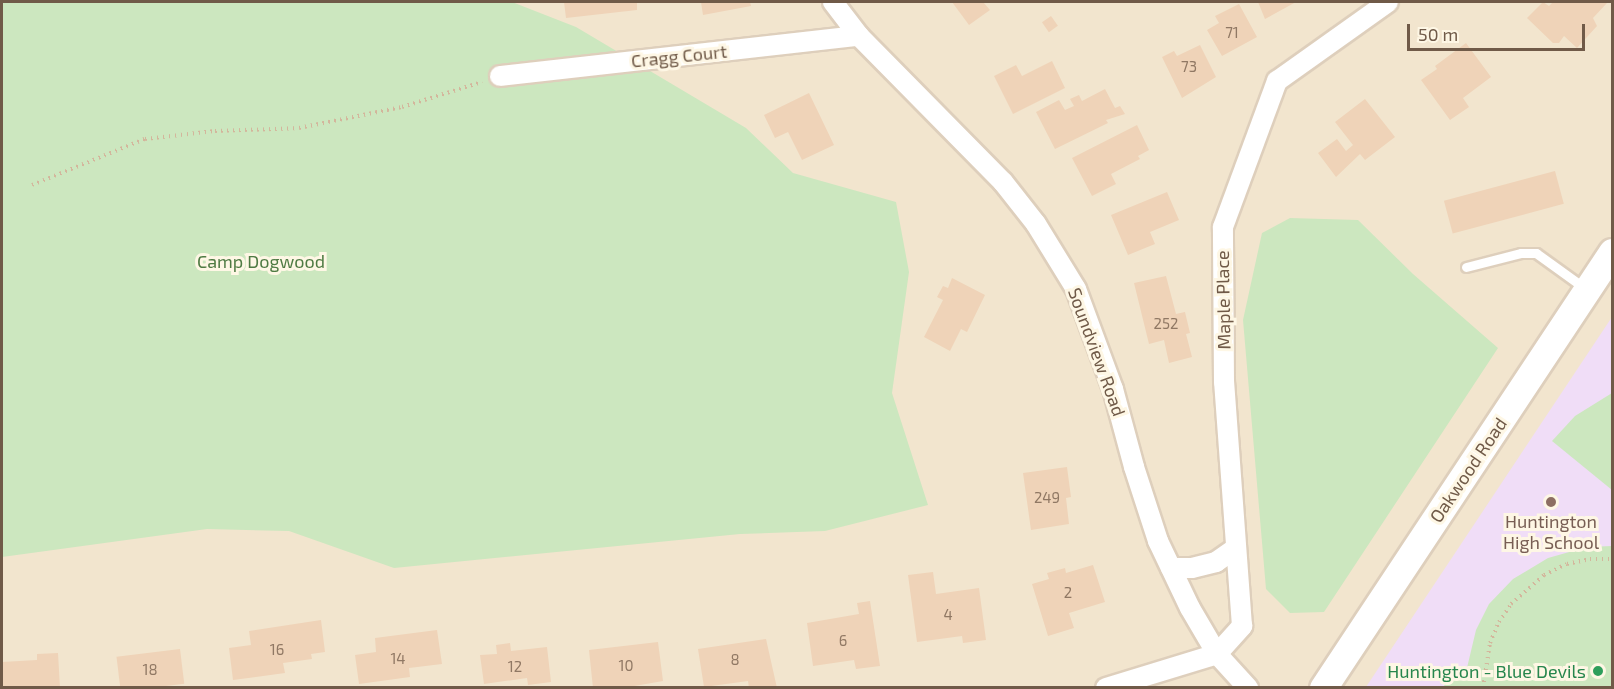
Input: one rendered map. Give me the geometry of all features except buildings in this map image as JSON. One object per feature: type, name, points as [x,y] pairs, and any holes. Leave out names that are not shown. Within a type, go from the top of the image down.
[{"type":"main road","name":"Oakwood Road","points":[[1323,687],[1612,252]]},
{"type":"street","name":"Soundview Road","points":[[833,2],[859,36],[1003,182],[1036,224],[1076,289],[1113,389],[1134,467],[1158,540],[1216,654],[1248,687]]},
{"type":"street","name":"Maple Place","points":[[1216,654],[1242,626],[1224,382],[1223,227],[1277,81],[1388,2]]},
{"type":"street","name":"Cragg Court","points":[[500,76],[859,36]]},
{"type":"street","points":[[1172,568],[1192,568],[1216,562],[1236,548]]},
{"type":"street","points":[[1106,687],[1216,654]]},
{"type":"lane","points":[[1466,267],[1521,253],[1536,253],[1588,290]]},
{"type":"path","points":[[32,185],[146,139],[215,131],[299,128],[402,107],[500,76]]},
{"type":"path","points":[[1483,687],[1490,643],[1499,622],[1511,604],[1544,575],[1567,564],[1590,559],[1612,559]]},
{"type":"shaded area","points":[[2,2],[1612,2],[1612,687],[2,687]]},
{"type":"shaded area","name":"Huntington High School","points":[[1612,317],[1612,687],[1366,687]]},
{"type":"green space","name":"Camp Dogwood","points":[[2,2],[512,2],[576,27],[746,128],[793,173],[896,202],[909,272],[892,393],[928,505],[825,531],[740,534],[394,568],[289,531],[207,529],[2,557]]},
{"type":"green space","points":[[1290,218],[1358,220],[1413,274],[1498,348],[1324,612],[1290,613],[1266,589],[1243,320],[1262,233]]},
{"type":"green space","points":[[1612,393],[1612,490],[1552,441],[1575,416]]},
{"type":"green space","points":[[1612,546],[1612,687],[1445,687],[1444,685],[1466,672],[1476,630],[1489,604],[1513,579],[1548,558],[1587,547]]},
{"type":"place","name":"Huntington High School","points":[[1551,502]]},
{"type":"place","name":"Huntington - Blue Devils","points":[[1598,671]]}]
